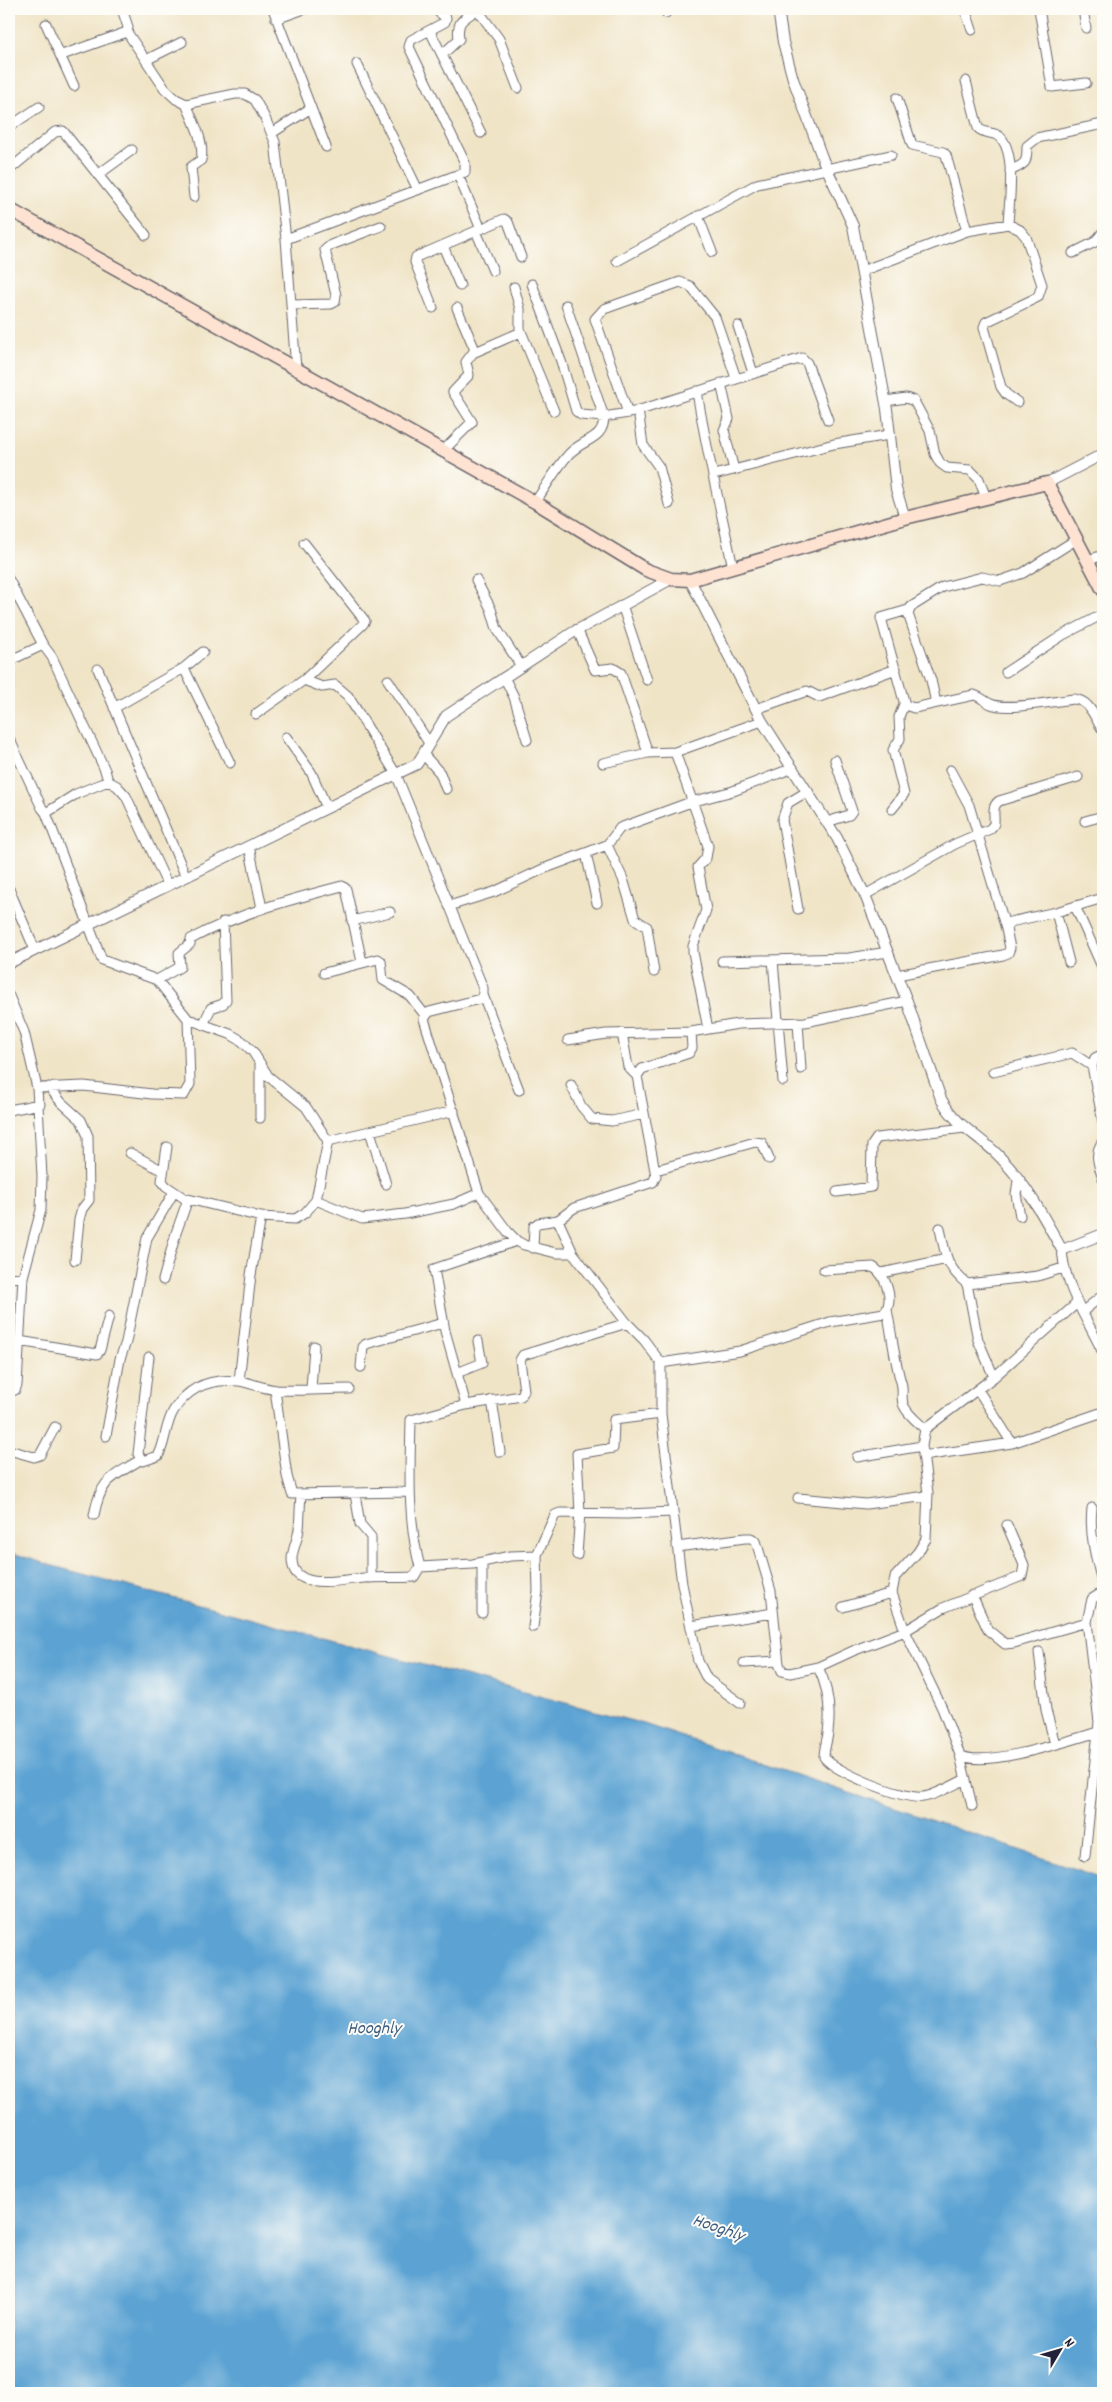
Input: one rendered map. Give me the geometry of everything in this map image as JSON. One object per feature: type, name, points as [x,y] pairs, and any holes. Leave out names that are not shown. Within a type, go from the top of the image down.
[{"type":"main road","points":[[9,209],[536,502],[646,570],[670,579],[690,580],[905,518],[1047,483],[1103,590]]},
{"type":"street","points":[[122,9],[128,28],[127,32],[165,89],[176,99],[186,104],[235,94],[245,94],[255,100],[272,133],[275,142],[286,239],[296,369]]},
{"type":"street","points":[[273,9],[326,147]]},
{"type":"street","points":[[276,19],[304,9]]},
{"type":"street","points":[[286,239],[458,175],[466,170],[465,163],[409,47],[411,40],[444,22],[446,18],[435,9]]},
{"type":"street","points":[[442,55],[459,39],[457,28],[459,22],[477,9],[499,39],[518,88]]},
{"type":"street","points":[[778,9],[783,42],[793,79],[827,170],[853,226],[886,401],[896,490],[905,518]]},
{"type":"street","points":[[965,9],[972,30]]},
{"type":"street","points":[[1038,9],[1050,83],[1054,87],[1086,83]]},
{"type":"street","points":[[1083,9],[1086,28]]},
{"type":"street","points":[[46,24],[62,54],[74,86]]},
{"type":"street","points":[[430,31],[481,133]]},
{"type":"street","points":[[62,54],[127,32]]},
{"type":"street","points":[[146,60],[182,42]]},
{"type":"street","points":[[357,64],[418,190]]},
{"type":"street","points":[[966,81],[976,125],[981,131],[1001,138],[1009,159],[1008,224]]},
{"type":"street","points":[[897,98],[912,145],[944,152],[946,155],[967,231]]},
{"type":"street","points":[[186,104],[198,132],[202,154],[201,160],[190,169],[194,197]]},
{"type":"street","points":[[9,127],[39,107]]},
{"type":"street","points":[[272,133],[311,108]]},
{"type":"street","points":[[1010,171],[1024,164],[1027,160],[1027,146],[1037,138],[1103,124]]},
{"type":"street","points":[[9,170],[55,132],[63,131],[146,235]]},
{"type":"street","points":[[99,174],[132,150]]},
{"type":"street","points":[[617,261],[757,184],[891,155]]},
{"type":"street","points":[[458,175],[493,271]]},
{"type":"street","points":[[698,216],[712,252]]},
{"type":"street","points":[[434,308],[414,259],[478,230],[506,220],[521,257]]},
{"type":"street","points":[[862,270],[967,231],[1008,224],[1020,230],[1026,237],[1042,285],[1038,297],[986,322],[984,327],[1002,387],[1006,394],[1017,402]]},
{"type":"street","points":[[291,305],[331,304],[335,302],[336,295],[325,250],[331,245],[380,226]]},
{"type":"street","points":[[1073,252],[1095,242],[1103,232]]},
{"type":"street","points":[[443,246],[460,286]]},
{"type":"street","points":[[628,413],[594,319],[604,309],[680,282],[690,286],[715,317],[736,378]]},
{"type":"street","points":[[532,284],[561,361],[576,411],[580,415],[604,417],[628,413],[802,358],[807,363],[828,420]]},
{"type":"street","points":[[514,287],[520,309],[518,324],[554,411]]},
{"type":"street","points":[[536,502],[569,454],[586,441],[601,433],[604,427],[604,417],[566,305]]},
{"type":"street","points":[[444,451],[472,422],[453,392],[469,375],[466,362],[475,347],[457,308]]},
{"type":"street","points":[[738,326],[753,373]]},
{"type":"street","points":[[473,353],[521,332]]},
{"type":"street","points":[[721,383],[729,419],[723,428],[734,470]]},
{"type":"street","points":[[697,391],[703,435],[714,475],[733,568]]},
{"type":"street","points":[[886,401],[906,398],[914,401],[930,431],[935,454],[940,463],[947,468],[970,470],[979,479],[986,498]]},
{"type":"street","points":[[638,410],[643,445],[659,467],[668,504]]},
{"type":"street","points":[[714,475],[834,444],[889,435]]},
{"type":"street","points":[[1047,483],[1103,454]]},
{"type":"street","points":[[1077,539],[1023,572],[1000,581],[982,577],[944,587],[908,610],[881,618],[904,704],[908,708],[974,695],[982,697],[991,704],[1004,707],[1080,700],[1090,708],[1103,730]]},
{"type":"street","points":[[256,714],[303,682],[365,621],[304,543]]},
{"type":"street","points":[[1088,560],[1103,555]]},
{"type":"street","points":[[9,963],[417,764],[446,716],[577,629],[670,579]]},
{"type":"street","points":[[9,580],[43,645],[52,657],[105,770],[108,781],[117,786],[126,796],[168,886]]},
{"type":"street","points":[[476,580],[491,608],[497,629],[521,666]]},
{"type":"street","points":[[690,580],[762,721],[827,822],[865,895],[907,1001],[941,1100],[955,1120],[999,1156],[1040,1208],[1062,1250],[1063,1268],[1079,1308],[1103,1353]]},
{"type":"street","points":[[622,605],[647,680]]},
{"type":"street","points":[[908,610],[931,680],[936,703]]},
{"type":"street","points":[[1006,672],[1063,635],[1103,614]]},
{"type":"street","points":[[577,629],[595,670],[613,668],[621,673],[648,753]]},
{"type":"street","points":[[9,661],[43,645]]},
{"type":"street","points":[[114,708],[184,668],[203,652]]},
{"type":"street","points":[[184,668],[230,764]]},
{"type":"street","points":[[98,669],[186,877]]},
{"type":"street","points":[[756,709],[807,691],[819,696],[896,669]]},
{"type":"street","points":[[504,677],[514,697],[527,740]]},
{"type":"street","points":[[303,682],[308,680],[322,687],[331,684],[341,688],[348,696],[396,774],[483,988],[483,995],[518,1090]]},
{"type":"street","points":[[388,680],[429,743]]},
{"type":"street","points":[[892,809],[904,794],[893,750],[900,739],[898,717],[904,704]]},
{"type":"street","points":[[603,763],[648,753],[674,752],[762,721]]},
{"type":"street","points":[[286,737],[311,772],[327,808]]},
{"type":"street","points":[[10,744],[46,813],[100,956],[106,963],[158,980],[188,1019],[190,1084],[184,1095],[152,1094],[84,1086],[37,1088]]},
{"type":"street","points":[[674,752],[708,846],[706,858],[698,868],[706,910],[693,946],[708,1029]]},
{"type":"street","points":[[423,754],[440,774],[446,789]]},
{"type":"street","points":[[827,822],[843,817],[852,811],[835,760]]},
{"type":"street","points":[[450,906],[494,892],[543,869],[607,845],[620,828],[691,802],[733,791],[793,768]]},
{"type":"street","points":[[897,975],[1003,955],[1008,953],[1010,948],[969,805],[950,770]]},
{"type":"street","points":[[865,895],[955,844],[990,829],[994,824],[993,810],[995,804],[1000,800],[1078,777]]},
{"type":"street","points":[[46,813],[76,794],[108,781]]},
{"type":"street","points":[[798,909],[782,820],[783,812],[788,804],[808,792]]},
{"type":"street","points":[[1085,821],[1103,816]]},
{"type":"street","points":[[607,845],[623,879],[635,919],[647,927],[654,972]]},
{"type":"street","points":[[249,846],[262,908]]},
{"type":"street","points":[[586,853],[597,903]]},
{"type":"street","points":[[158,980],[180,967],[179,953],[190,944],[191,939],[223,922],[262,908],[342,886],[346,889],[362,962]]},
{"type":"street","points":[[9,889],[35,950]]},
{"type":"street","points":[[1006,929],[1010,922],[1056,912],[1103,898]]},
{"type":"street","points":[[1075,906],[1103,969]]},
{"type":"street","points":[[352,921],[390,912]]},
{"type":"street","points":[[1056,912],[1069,962]]},
{"type":"street","points":[[204,1023],[212,1008],[223,1004],[226,1000],[223,922]]},
{"type":"street","points":[[722,961],[849,958],[888,952]]},
{"type":"street","points":[[324,972],[378,959],[381,961],[383,980],[410,996],[426,1016]]},
{"type":"street","points":[[773,960],[783,1081]]},
{"type":"street","points":[[483,995],[480,999],[429,1012],[424,1019],[479,1193],[517,1241],[532,1248],[556,1253],[573,1253]]},
{"type":"street","points":[[9,996],[24,1032],[40,1104],[41,1210],[23,1277],[17,1385],[15,1390],[9,1392]]},
{"type":"street","points":[[568,1040],[622,1033],[691,1032],[738,1024],[798,1022],[907,1001]]},
{"type":"street","points":[[167,1147],[162,1180],[174,1192],[188,1199],[261,1217],[295,1219],[305,1213],[316,1200],[328,1141],[306,1107],[268,1076],[253,1052],[242,1042],[230,1034],[204,1023],[188,1019]]},
{"type":"street","points":[[798,1022],[801,1068]]},
{"type":"street","points":[[637,1076],[642,1069],[689,1053],[692,1048],[691,1032]]},
{"type":"street","points":[[532,1248],[534,1226],[538,1223],[558,1220],[574,1208],[653,1182],[656,1176],[637,1076],[628,1067],[622,1033]]},
{"type":"street","points":[[994,1072],[1072,1053],[1092,1066]]},
{"type":"street","points":[[1103,1054],[1095,1058],[1092,1066],[1103,1122]]},
{"type":"street","points":[[260,1065],[260,1118]]},
{"type":"street","points":[[571,1085],[581,1106],[592,1119],[612,1121],[644,1114]]},
{"type":"street","points":[[49,1087],[61,1102],[82,1120],[88,1136],[89,1200],[82,1209],[75,1260]]},
{"type":"street","points":[[9,1110],[40,1104]]},
{"type":"street","points":[[328,1141],[454,1111]]},
{"type":"street","points":[[837,1192],[871,1187],[872,1145],[877,1138],[965,1128]]},
{"type":"street","points":[[370,1131],[386,1184]]},
{"type":"street","points":[[656,1170],[755,1142],[762,1143],[768,1159]]},
{"type":"street","points":[[1103,1142],[1099,1147],[1097,1157],[1103,1179]]},
{"type":"street","points":[[130,1153],[163,1171]]},
{"type":"street","points":[[1018,1181],[1016,1194],[1020,1216]]},
{"type":"street","points":[[106,1436],[147,1238],[174,1192]]},
{"type":"street","points":[[316,1200],[362,1219],[405,1214],[454,1204],[479,1193]]},
{"type":"street","points":[[163,1280],[188,1199]]},
{"type":"street","points":[[239,1381],[251,1275],[261,1217]]},
{"type":"street","points":[[558,1220],[573,1253],[626,1323],[644,1340],[661,1363],[661,1414],[672,1512],[701,1670],[707,1679],[740,1703]]},
{"type":"street","points":[[940,1228],[947,1259],[953,1273],[967,1284],[978,1340],[994,1377]]},
{"type":"street","points":[[1062,1250],[1103,1234]]},
{"type":"street","points":[[466,1405],[443,1323],[434,1269],[517,1241]]},
{"type":"street","points":[[882,1273],[947,1259]]},
{"type":"street","points":[[824,1270],[873,1267],[882,1273],[885,1280],[889,1304],[887,1310],[896,1353],[897,1372],[902,1383],[902,1402],[907,1411],[924,1429],[922,1451],[927,1496],[926,1539],[918,1552],[895,1578],[892,1593],[905,1631],[942,1708],[960,1756],[972,1806]]},
{"type":"street","points":[[967,1284],[1038,1276],[1063,1268]]},
{"type":"street","points":[[9,1278],[23,1277]]},
{"type":"street","points":[[924,1429],[978,1390],[1079,1308],[1103,1295]]},
{"type":"street","points":[[661,1363],[740,1351],[830,1322],[884,1313],[887,1310]]},
{"type":"street","points":[[9,1334],[96,1354],[100,1350],[109,1316]]},
{"type":"street","points":[[361,1367],[363,1347],[366,1344],[443,1323]]},
{"type":"street","points":[[301,1494],[299,1530],[292,1559],[298,1576],[309,1580],[335,1582],[371,1578],[414,1577],[420,1567],[415,1549],[410,1492],[411,1420],[466,1405],[521,1396],[524,1393],[520,1360],[523,1355],[626,1323]]},
{"type":"street","points":[[457,1374],[482,1363],[478,1341]]},
{"type":"street","points":[[311,1389],[314,1346]]},
{"type":"street","points":[[140,1460],[138,1454],[149,1357]]},
{"type":"street","points":[[94,1515],[98,1494],[110,1479],[140,1460],[155,1458],[160,1454],[164,1432],[174,1410],[195,1387],[206,1382],[239,1381],[275,1390],[349,1389]]},
{"type":"street","points":[[275,1390],[292,1494],[410,1492]]},
{"type":"street","points":[[978,1390],[1012,1443]]},
{"type":"street","points":[[492,1400],[500,1452]]},
{"type":"street","points":[[856,1457],[1012,1443],[1103,1412]]},
{"type":"street","points":[[577,1555],[580,1513],[577,1454],[613,1448],[614,1420],[661,1414]]},
{"type":"street","points":[[9,1450],[34,1457],[40,1455],[55,1426]]},
{"type":"street","points":[[355,1494],[360,1524],[371,1537],[371,1578]]},
{"type":"street","points":[[798,1498],[866,1504],[927,1496]]},
{"type":"street","points":[[1092,1508],[1090,1532],[1103,1585]]},
{"type":"street","points":[[533,1627],[538,1591],[537,1555],[551,1518],[560,1512],[628,1514],[672,1512]]},
{"type":"street","points":[[677,1547],[745,1538],[754,1539],[767,1575],[778,1661],[780,1668],[786,1673],[818,1666],[905,1631],[928,1616],[972,1595],[1017,1578],[1024,1572],[1024,1565],[1007,1525]]},
{"type":"street","points":[[420,1567],[482,1562],[510,1556],[537,1555]]},
{"type":"street","points":[[482,1562],[482,1613]]},
{"type":"street","points":[[1085,1856],[1099,1708],[1098,1674],[1087,1622],[1092,1598],[1103,1592]]},
{"type":"street","points":[[843,1607],[892,1593]]},
{"type":"street","points":[[972,1595],[988,1630],[1004,1644],[1014,1644],[1087,1622]]},
{"type":"street","points":[[692,1626],[773,1613]]},
{"type":"street","points":[[1039,1652],[1046,1710],[1055,1744]]},
{"type":"street","points":[[744,1663],[778,1661]]},
{"type":"street","points":[[818,1666],[824,1679],[828,1697],[829,1721],[824,1757],[833,1766],[892,1792],[919,1797],[928,1796],[966,1779]]},
{"type":"street","points":[[960,1756],[970,1759],[1007,1756],[1098,1732]]},
{"type":"water","name":"Hooghly","points":[[9,1552],[53,1566],[644,1724],[1103,1878],[1103,2393],[9,2393]]}]
